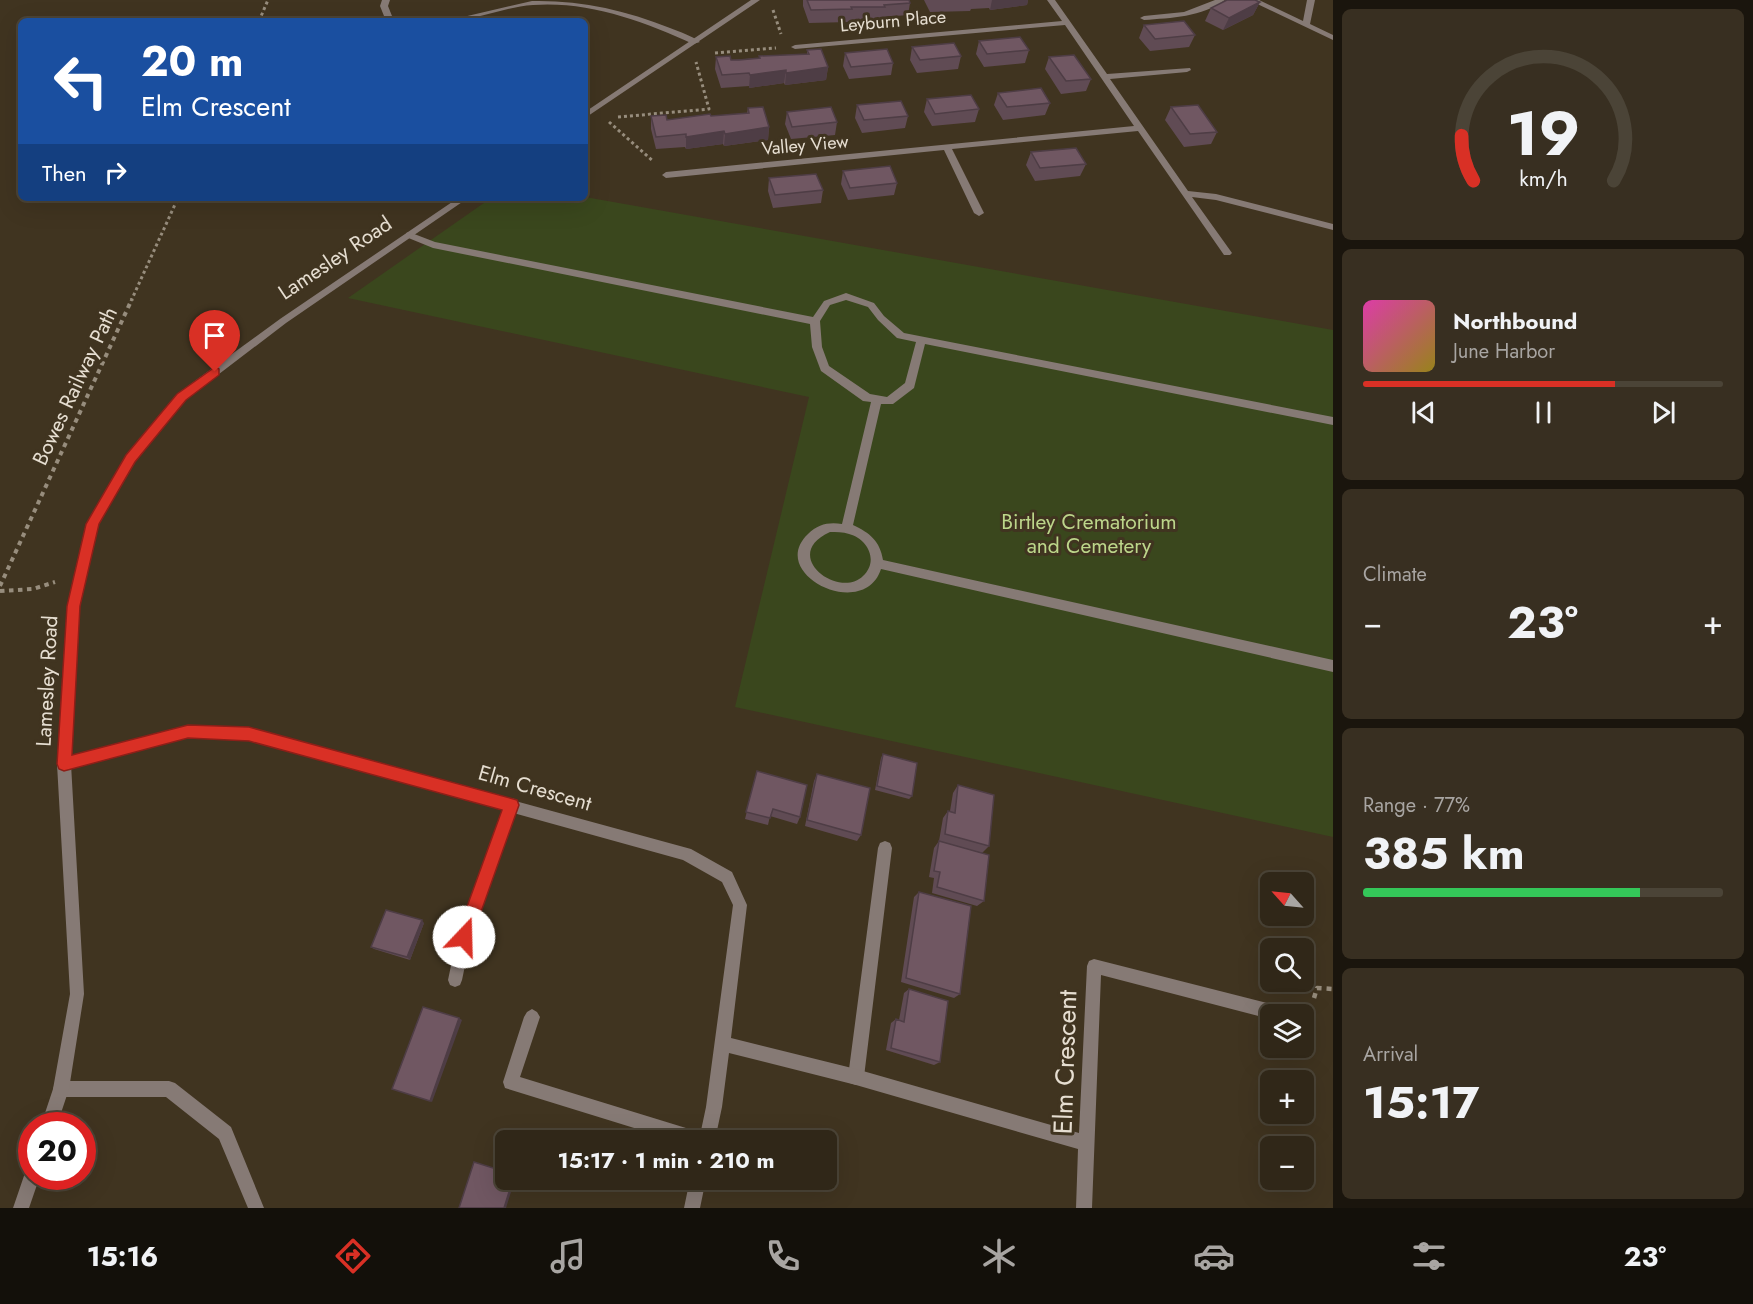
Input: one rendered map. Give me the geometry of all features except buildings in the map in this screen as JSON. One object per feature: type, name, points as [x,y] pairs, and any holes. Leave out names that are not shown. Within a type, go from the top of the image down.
[{"type":"street","points":[[386,0],[384,6],[389,18]]},
{"type":"street","points":[[613,8],[620,0]]},
{"type":"street","points":[[588,114],[756,0]]},
{"type":"street","points":[[1051,0],[1227,253]]},
{"type":"street","points":[[1144,18],[1199,12],[1221,0]]},
{"type":"street","points":[[1253,0],[1333,38]]},
{"type":"street","points":[[1306,26],[1311,0]]},
{"type":"street","points":[[463,18],[533,2],[576,1],[639,16],[696,42]]},
{"type":"street","name":"Leyburn Place","points":[[791,47],[1066,23]]},
{"type":"street","points":[[1103,77],[1187,70]]},
{"type":"street","name":"Valley View","points":[[666,175],[1139,128]]},
{"type":"street","points":[[947,148],[979,213]]},
{"type":"street","points":[[1185,193],[1216,197],[1333,227]]},
{"type":"street","name":"Lamesley Road","points":[[53,1112],[61,1089],[76,994],[64,764],[73,606],[92,524],[130,458],[182,397],[283,321],[460,201]]},
{"type":"street","points":[[409,235],[433,245],[815,321]]},
{"type":"street","points":[[921,341],[910,385],[889,401],[877,400],[867,398],[825,368],[818,347],[815,321],[827,303],[846,296],[871,305],[881,318],[901,336],[1333,421]]},
{"type":"street","points":[[847,528],[877,400]]},
{"type":"street","points":[[830,527],[847,528],[864,535],[872,542],[878,553],[879,564],[870,579],[852,588],[832,586],[815,577],[807,567],[804,556],[811,537],[830,527]]},
{"type":"street","points":[[879,564],[1333,666]]},
{"type":"street","name":"Elm Crescent","points":[[64,764],[188,732],[249,734],[686,854],[727,877],[740,905],[709,1130]]},
{"type":"street","points":[[455,980],[464,937],[512,805]]},
{"type":"street","points":[[856,1077],[885,848]]},
{"type":"street","name":"Elm Crescent","points":[[1084,1208],[1094,966],[1260,1009]]},
{"type":"street","points":[[532,1017],[511,1082],[667,1130]]},
{"type":"street","points":[[720,1043],[856,1077],[1088,1144]]},
{"type":"street","points":[[61,1089],[169,1089],[225,1133],[256,1208]]},
{"type":"street","points":[[21,1208],[27,1190]]},
{"type":"street","points":[[692,1208],[696,1190]]},
{"type":"path","points":[[260,18],[268,0]]},
{"type":"path","points":[[694,58],[704,54],[791,47],[772,7]]},
{"type":"path","points":[[666,175],[606,120],[709,109],[694,58],[686,48]]},
{"type":"path","name":"Bowes Railway Path","points":[[0,586],[177,201]]},
{"type":"path","points":[[0,591],[33,589],[80,574]]},
{"type":"green space","name":"Birtley Crematorium and Cemetery","points":[[588,198],[1333,330],[1333,837],[735,707],[809,397],[348,298],[487,201],[588,201]]},
{"type":"route","points":[[215,372],[182,397],[130,458],[92,524],[73,606],[64,764],[188,732],[249,734],[512,805],[464,937]]}]
